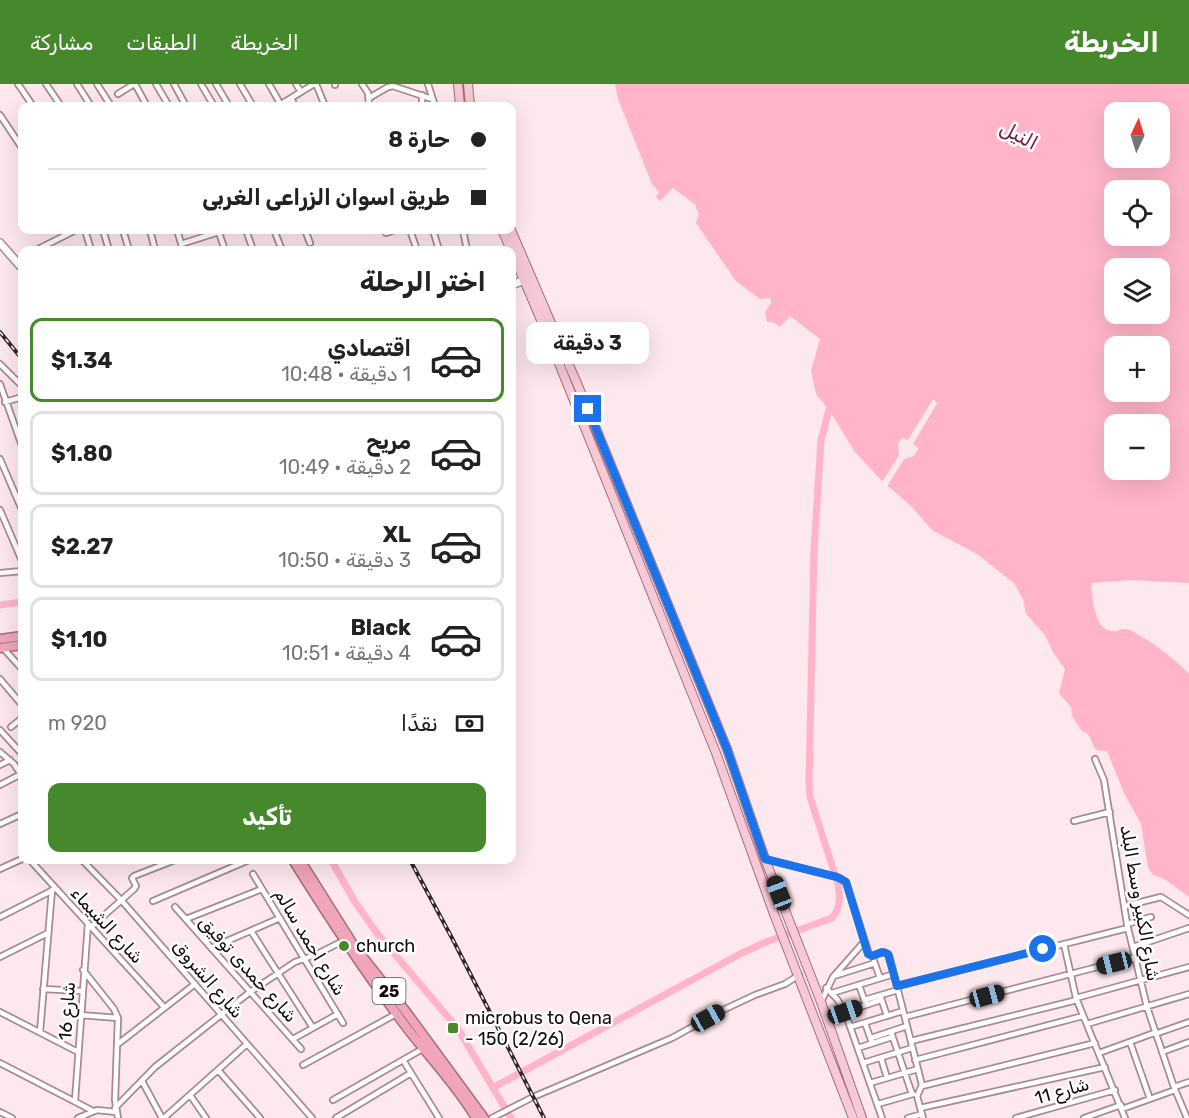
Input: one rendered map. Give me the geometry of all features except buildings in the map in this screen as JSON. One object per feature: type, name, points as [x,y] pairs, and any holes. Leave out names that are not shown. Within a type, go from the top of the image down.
[{"type":"highway","points":[[1,645],[18,638]]},
{"type":"highway","points":[[1,645],[18,645]]},
{"type":"highway","name":"25","points":[[295,864],[343,941],[484,1118]]},
{"type":"highway","name":"25","points":[[303,864],[397,1010]]},
{"type":"highway","name":"25","points":[[408,1023],[476,1118]]},
{"type":"main road","points":[[458,84],[460,102]]},
{"type":"main road","points":[[468,84],[470,102]]},
{"type":"main road","points":[[512,234],[578,413],[716,753],[774,914],[853,1118]]},
{"type":"main road","points":[[516,259],[527,278],[588,409],[727,749],[765,859],[821,1002],[862,1118]]},
{"type":"main road","points":[[578,413],[588,409]]},
{"type":"main road","points":[[716,753],[727,749]]},
{"type":"street","points":[[18,84],[30,102]]},
{"type":"street","points":[[46,84],[58,102]]},
{"type":"street","points":[[77,84],[88,102]]},
{"type":"street","points":[[97,84],[108,102]]},
{"type":"street","points":[[118,94],[135,84],[145,102]]},
{"type":"street","points":[[156,84],[167,102]]},
{"type":"street","points":[[174,84],[184,102]]},
{"type":"street","points":[[201,84],[212,102]]},
{"type":"street","points":[[216,84],[227,102]]},
{"type":"street","points":[[240,84],[251,102]]},
{"type":"street","points":[[269,84],[278,102]]},
{"type":"street","points":[[296,84],[301,92]]},
{"type":"street","points":[[286,102],[315,84],[323,102]]},
{"type":"street","points":[[362,84],[369,102]]},
{"type":"street","points":[[428,84],[433,102]]},
{"type":"street","points":[[369,98],[393,86],[432,99]]},
{"type":"street","points":[[422,96],[422,102]]},
{"type":"street","points":[[291,98],[293,102]]},
{"type":"street","points":[[0,116],[18,142]]},
{"type":"street","points":[[44,246],[68,234]]},
{"type":"street","points":[[178,234],[181,244],[209,234]]},
{"type":"street","points":[[307,234],[310,243]]},
{"type":"street","points":[[0,243],[18,258]]},
{"type":"street","points":[[516,283],[527,278]]},
{"type":"street","points":[[0,364],[18,382]]},
{"type":"street","points":[[0,388],[18,436]]},
{"type":"street","points":[[5,402],[18,398]]},
{"type":"street","points":[[0,459],[18,501]]},
{"type":"street","points":[[0,510],[18,552]]},
{"type":"street","points":[[0,573],[18,571]]},
{"type":"street","points":[[1,645],[18,664]]},
{"type":"street","points":[[0,679],[18,700]]},
{"type":"street","points":[[0,689],[6,686]]},
{"type":"street","points":[[11,727],[18,721]]},
{"type":"street","points":[[0,730],[18,750]]},
{"type":"street","points":[[0,752],[18,770]]},
{"type":"street","name":"شارع الكبير وسط البلد","points":[[1095,759],[1104,780],[1127,926],[1140,980],[1174,1089],[1187,1115]]},
{"type":"street","points":[[0,765],[10,760]]},
{"type":"street","points":[[0,785],[18,777]]},
{"type":"street","points":[[1074,821],[1110,812]]},
{"type":"street","points":[[0,824],[18,815]]},
{"type":"street","points":[[765,859],[844,880],[848,885],[868,954],[872,956],[880,978]]},
{"type":"street","points":[[0,869],[18,861]]},
{"type":"street","name":"شارع الشيماء","points":[[33,864],[54,890],[90,925],[164,1007]]},
{"type":"street","name":"شارع الشروق","points":[[86,864],[122,901],[312,1118]]},
{"type":"street","points":[[90,925],[135,888],[132,878],[134,876],[165,864]]},
{"type":"street","points":[[153,901],[240,864]]},
{"type":"street","name":"شارع احمد سالم","points":[[253,874],[343,1023]]},
{"type":"street","points":[[186,919],[262,889]]},
{"type":"street","points":[[0,917],[54,890]]},
{"type":"street","points":[[40,1032],[54,890]]},
{"type":"street","points":[[1125,906],[1161,897],[1189,915]]},
{"type":"street","name":"شارع حمدى توفيق","points":[[176,907],[301,1049]]},
{"type":"street","points":[[845,1012],[881,998],[897,988],[1064,944],[1151,917]]},
{"type":"street","points":[[212,948],[280,918]]},
{"type":"street","name":"شارع 16","points":[[75,1101],[83,970],[90,925]]},
{"type":"street","points":[[1133,947],[1189,928]]},
{"type":"street","points":[[251,931],[313,1028]]},
{"type":"street","points":[[0,957],[48,933]]},
{"type":"street","points":[[116,1113],[155,1067],[250,992],[294,962],[343,941]]},
{"type":"street","points":[[821,1002],[833,977],[864,942]]},
{"type":"street","points":[[1064,944],[1076,999],[1125,1118]]},
{"type":"street","points":[[872,956],[882,952],[888,954],[922,1086]]},
{"type":"street","points":[[905,1017],[1136,957]]},
{"type":"street","points":[[833,977],[875,963]]},
{"type":"street","points":[[911,1041],[1076,999],[1189,967]]},
{"type":"street","points":[[83,970],[114,1009],[118,1018],[116,1113]]},
{"type":"street","points":[[832,993],[894,974]]},
{"type":"street","points":[[494,1117],[522,1102],[672,1038],[723,1010],[785,984],[799,975]]},
{"type":"street","points":[[118,1044],[195,984]]},
{"type":"street","points":[[859,985],[865,1003]]},
{"type":"street","points":[[826,988],[845,1012],[882,1118]]},
{"type":"street","points":[[43,989],[82,991]]},
{"type":"street","points":[[1087,1024],[1189,994]]},
{"type":"street","points":[[881,998],[887,1016]]},
{"type":"street","points":[[0,1005],[3,1014],[78,1052]]},
{"type":"street","points":[[303,1065],[397,1010]]},
{"type":"street","points":[[850,1027],[903,1011]]},
{"type":"street","points":[[293,1039],[338,1014]]},
{"type":"street","points":[[80,1015],[118,1018]]},
{"type":"street","points":[[915,1060],[1083,1016]]},
{"type":"street","points":[[1099,1053],[1189,1022]]},
{"type":"street","points":[[865,1023],[871,1041]]},
{"type":"street","points":[[858,1048],[907,1026]]},
{"type":"street","points":[[892,1034],[923,1116],[908,1118]]},
{"type":"street","points":[[1130,1042],[1150,1099]]},
{"type":"street","points":[[1162,1052],[1188,1042],[1189,1049]]},
{"type":"street","points":[[878,1104],[915,1093],[922,1086],[1095,1043]]},
{"type":"street","points":[[142,1081],[163,1118],[248,1044]]},
{"type":"street","points":[[333,1100],[424,1048]]},
{"type":"street","points":[[864,1064],[912,1048]]},
{"type":"street","points":[[881,1058],[888,1078]]},
{"type":"street","points":[[403,1060],[439,1118]]},
{"type":"street","points":[[0,1063],[93,1111],[116,1113]]},
{"type":"street","points":[[920,1108],[1105,1067]]},
{"type":"street","points":[[870,1083],[918,1069]]},
{"type":"street","points":[[218,1070],[260,1118]]},
{"type":"street","points":[[336,1118],[411,1073]]},
{"type":"street","points":[[1084,1118],[1150,1099],[1189,1082]]},
{"type":"street","name":"شارع 11","points":[[1016,1118],[1114,1090]]},
{"type":"street","points":[[190,1095],[206,1118]]},
{"type":"street","points":[[78,1118],[93,1111]]},
{"type":"street","points":[[0,1112],[12,1118]]},
{"type":"water","name":"النيل","points":[[615,84],[1189,84],[1189,583],[1132,580],[1091,583],[1095,612],[1101,625],[1112,631],[1128,629],[1137,634],[1169,656],[1189,674],[1189,897],[1166,880],[1152,874],[1148,867],[1141,824],[1124,793],[1107,751],[1096,750],[1088,734],[1081,730],[1072,716],[1071,707],[1059,693],[1065,669],[1045,635],[1026,614],[1023,599],[1014,583],[977,554],[932,530],[911,506],[881,480],[855,452],[829,410],[816,394],[811,371],[820,339],[790,316],[780,327],[773,322],[767,322],[765,312],[771,303],[771,298],[760,299],[736,281],[696,223],[699,214],[696,205],[673,188],[660,201],[656,197],[659,192],[652,184],[618,99]]},
{"type":"pier","points":[[933,399],[937,403],[913,444],[919,448],[914,456],[904,459],[886,488],[881,484],[899,455],[898,443],[902,438],[908,440]]},
{"type":"waterway","points":[[494,1087],[740,954],[832,918],[837,910],[838,884],[810,797],[809,782],[814,550],[821,440],[829,410]]},
{"type":"waterway","points":[[0,605],[18,603]]},
{"type":"waterway","points":[[333,864],[355,902],[376,932],[458,1029],[511,1118]]},
{"type":"railway","points":[[0,332],[18,354]]},
{"type":"railway","points":[[412,864],[544,1118]]},
{"type":"place","name":"church","points":[[344,946]]},
{"type":"place","name":"microbus to Qena - 150 (2/26)","points":[[453,1028]]},
{"type":"route","points":[[588,409],[727,749],[765,859],[837,877],[846,882],[868,954],[872,956],[884,952],[889,955],[897,986],[1043,949]]}]
